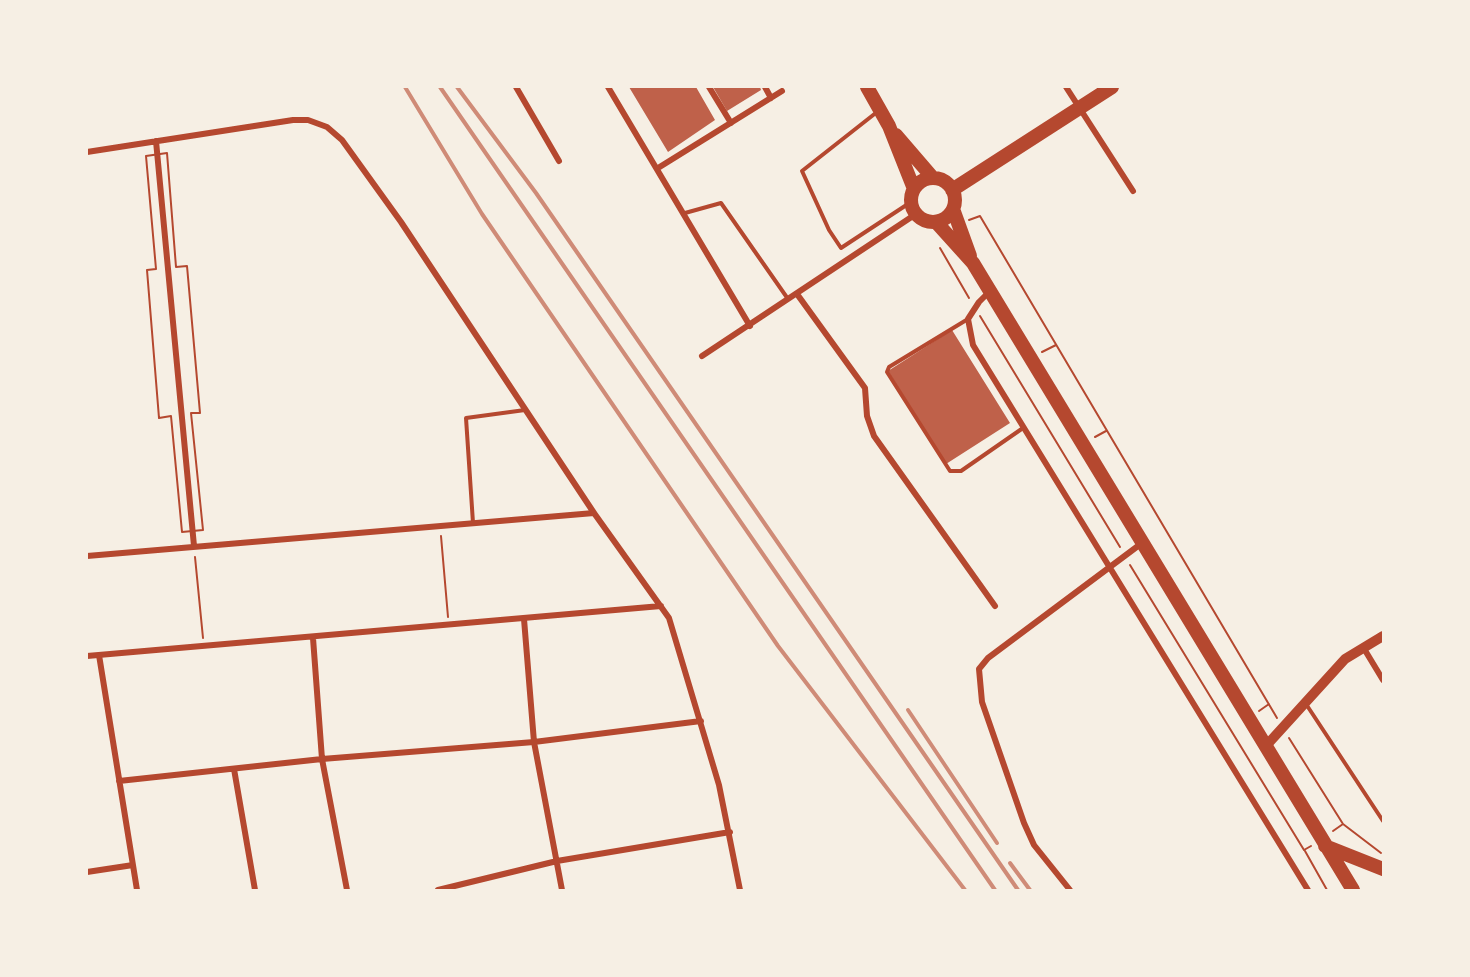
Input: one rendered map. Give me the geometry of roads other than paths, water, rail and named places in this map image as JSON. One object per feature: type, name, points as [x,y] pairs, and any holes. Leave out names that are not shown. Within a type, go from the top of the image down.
[{"type":"main road","points":[[867,87],[889,126],[933,178],[947,184],[952,190],[953,209],[973,263]]},
{"type":"main road","points":[[952,190],[1112,87]]},
{"type":"main road","points":[[889,126],[913,201],[925,221],[936,222],[949,215],[953,209]]},
{"type":"main road","points":[[913,201],[919,183],[933,178]]},
{"type":"main road","points":[[936,222],[973,263],[1351,889]]},
{"type":"main road","points":[[1325,846],[1383,869]]},
{"type":"street","points":[[516,87],[559,161]]},
{"type":"street","points":[[608,87],[685,213],[750,326]]},
{"type":"street","points":[[709,87],[731,123]]},
{"type":"street","points":[[765,87],[771,98]]},
{"type":"street","points":[[1066,87],[1133,191]]},
{"type":"street","points":[[658,168],[782,91]]},
{"type":"street","points":[[87,152],[293,120],[308,120],[327,127],[342,140],[374,183],[594,513],[674,627],[730,832],[740,890]]},
{"type":"street","points":[[156,141],[194,546]]},
{"type":"street","points":[[702,356],[789,300],[913,201]]},
{"type":"street","points":[[990,291],[979,302],[968,319],[973,345],[1308,890]]},
{"type":"street","points":[[797,294],[865,388],[867,416],[874,436],[995,606]]},
{"type":"street","points":[[87,556],[594,513]]},
{"type":"street","points":[[1070,890],[1034,845],[1024,823],[982,702],[978,675],[980,666],[988,658],[1142,543]]},
{"type":"street","points":[[87,656],[661,606]]},
{"type":"street","points":[[524,619],[534,742],[562,890]]},
{"type":"street","points":[[1265,747],[1329,675],[1363,646],[1383,636]]},
{"type":"street","points":[[313,638],[322,759],[347,890]]},
{"type":"street","points":[[1363,646],[1383,680]]},
{"type":"street","points":[[99,655],[137,890]]},
{"type":"street","points":[[119,781],[322,759],[534,742],[701,720]]},
{"type":"street","points":[[234,769],[255,890]]},
{"type":"street","points":[[438,890],[557,861],[730,832]]},
{"type":"street","points":[[87,872],[133,865]]},
{"type":"lane","points":[[880,110],[802,171],[829,230],[841,248],[913,201]]},
{"type":"lane","points":[[685,213],[721,203],[789,300]]},
{"type":"lane","points":[[968,319],[889,367],[887,372],[950,471],[961,471],[1023,428]]},
{"type":"lane","points":[[473,523],[466,418],[525,410]]},
{"type":"lane","points":[[1305,703],[1383,821]]},
{"type":"railway","points":[[405,87],[482,214],[778,646],[965,890]]},
{"type":"railway","points":[[440,87],[995,890]]},
{"type":"railway","points":[[457,87],[536,193],[1018,890]]},
{"type":"railway","points":[[908,710],[997,843]]},
{"type":"railway","points":[[1010,863],[1030,890]]}]
